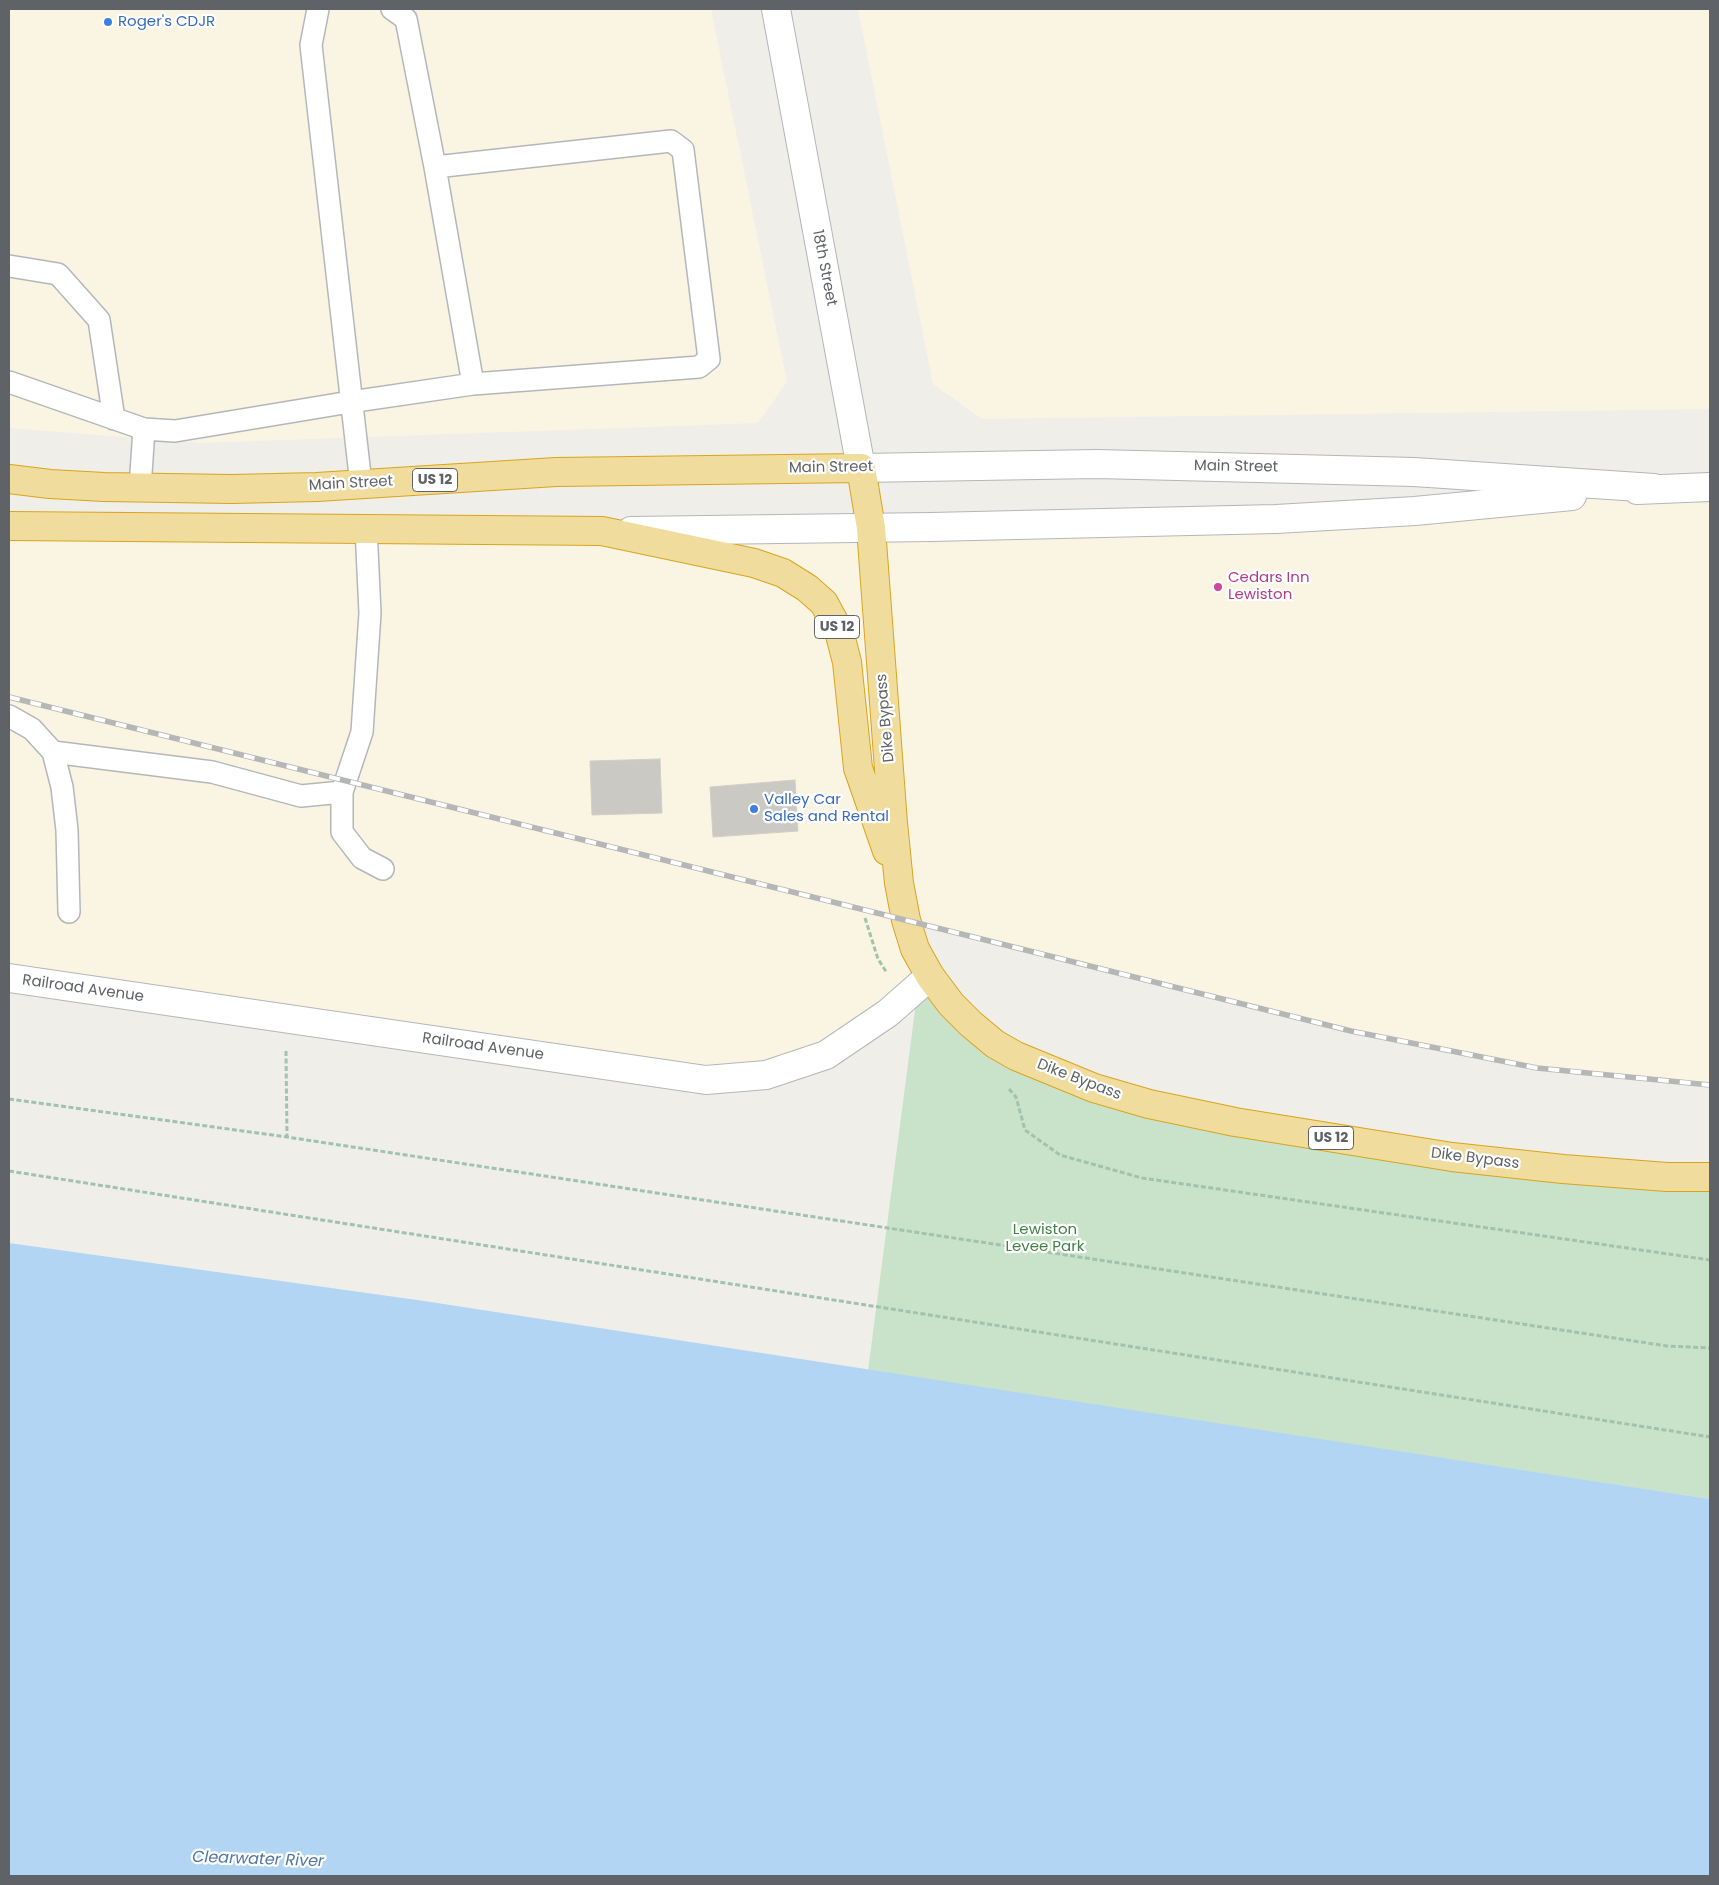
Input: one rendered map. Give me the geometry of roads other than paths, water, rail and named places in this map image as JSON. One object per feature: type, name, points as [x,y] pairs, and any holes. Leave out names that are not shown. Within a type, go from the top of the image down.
[{"type":"highway","name":"Main Street","points":[[9,479],[50,484],[140,488],[232,489],[361,484],[556,472],[861,468]]},
{"type":"highway","name":"18th Street","points":[[861,468],[871,528]]},
{"type":"highway","name":"Main Street","points":[[9,526],[602,531]]},
{"type":"highway","name":"Dike Bypass","points":[[871,528],[899,883],[910,934],[915,950],[930,976],[950,1004],[996,1044],[1016,1056],[1094,1088],[1149,1104],[1235,1122],[1452,1157],[1563,1169],[1667,1177],[1710,1177]]},
{"type":"highway","name":"US 12","points":[[602,531],[754,562],[783,573],[808,588],[824,603],[839,631],[847,662],[858,768],[899,883]]},
{"type":"main road","name":"18th Street","points":[[776,9],[861,468]]},
{"type":"main road","name":"Main Street","points":[[861,468],[1097,464],[1297,469],[1414,472],[1654,488]]},
{"type":"main road","name":"Main Street","points":[[602,531],[871,528],[1276,519],[1415,511],[1654,488],[1710,487]]},
{"type":"main road","name":"Railroad Avenue","points":[[9,978],[706,1080],[766,1075],[826,1056],[888,1013],[930,976]]},
{"type":"lane","points":[[318,9],[311,45],[350,402],[361,484]]},
{"type":"lane","points":[[392,9],[406,19],[435,167],[473,384]]},
{"type":"lane","points":[[9,382],[144,430],[174,431],[473,384],[698,367],[709,358],[684,150],[670,141],[435,167]]},
{"type":"lane","points":[[9,266],[58,274],[99,320],[114,419]]},
{"type":"lane","points":[[140,488],[144,430]]},
{"type":"lane","points":[[366,528],[370,613],[362,732],[342,792],[342,832],[362,858],[383,869]]},
{"type":"lane","points":[[9,716],[32,729],[53,752],[62,787],[67,830],[68,912]]},
{"type":"lane","points":[[53,752],[212,772],[301,796],[342,792]]},
{"type":"water","name":"Clearwater River","points":[[9,1243],[424,1301],[1710,1499],[1710,1876],[9,1876]]},
{"type":"railway","points":[[9,697],[1351,1031],[1537,1068],[1710,1085]]},
{"type":"place","name":"Roger's CDJR","points":[[108,22]]},
{"type":"place","name":"Cedars Inn Lewiston","points":[[1218,587]]},
{"type":"place","name":"Valley Car Sales and Rental","points":[[754,809]]},
{"type":"park label","name":"Lewiston Levee Park","points":[[1045,1238]]}]
